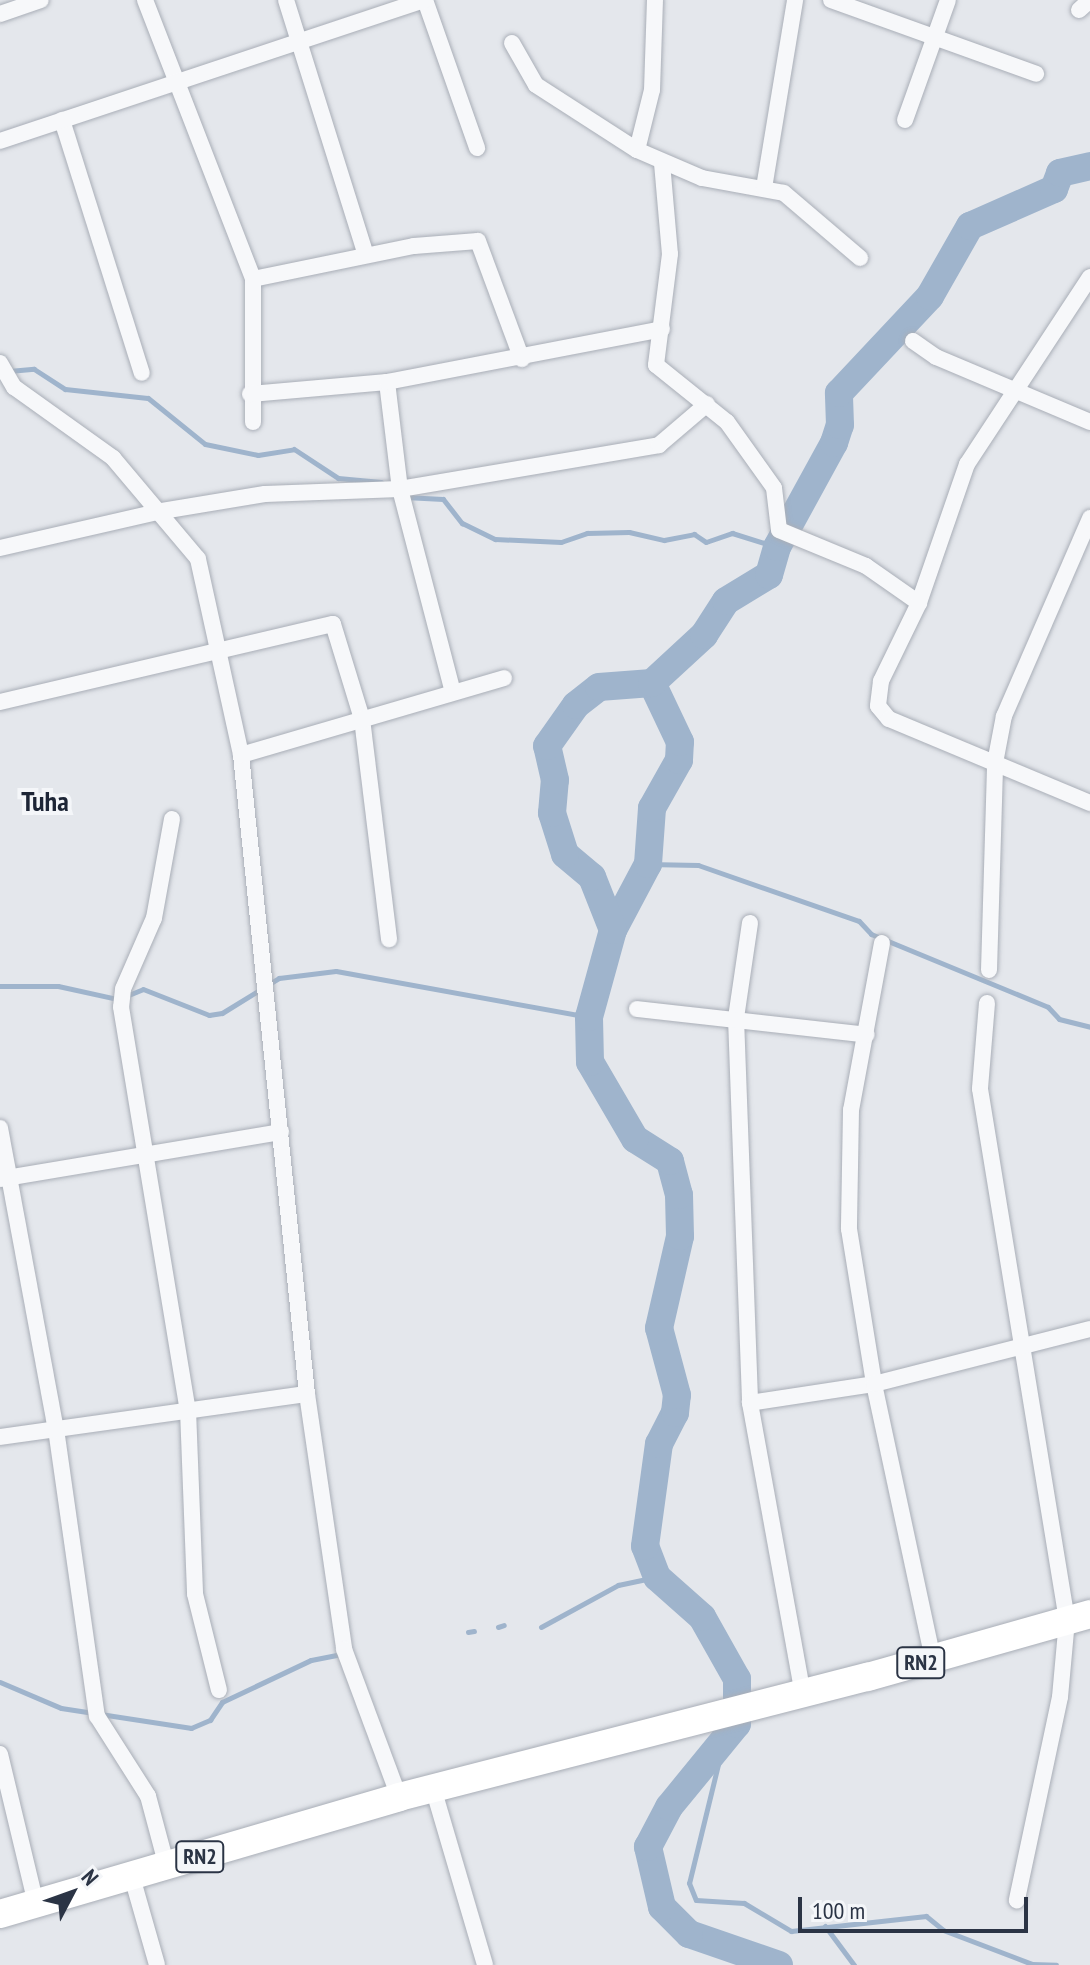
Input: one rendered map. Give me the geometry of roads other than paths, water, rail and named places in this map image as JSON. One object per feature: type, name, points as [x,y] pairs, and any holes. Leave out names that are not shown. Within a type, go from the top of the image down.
[{"type":"highway","name":"RN2","points":[[0,1914],[399,1797],[737,1707],[803,1694],[1078,1617]]},
{"type":"street","points":[[0,14],[41,0]]},
{"type":"street","points":[[145,0],[253,279],[250,394],[253,422]]},
{"type":"street","points":[[286,0],[366,255]]},
{"type":"street","points":[[0,141],[425,0],[477,148]]},
{"type":"street","points":[[637,150],[652,90],[655,0]]},
{"type":"street","points":[[764,188],[795,0]]},
{"type":"street","points":[[831,0],[933,40],[1036,74]]},
{"type":"street","points":[[905,120],[948,0]]},
{"type":"street","points":[[512,43],[536,85],[637,150],[702,178],[784,193],[860,258]]},
{"type":"street","points":[[62,120],[142,373]]},
{"type":"street","points":[[662,163],[670,254],[656,365],[707,404],[774,488],[786,534],[866,566],[919,603]]},
{"type":"street","points":[[253,279],[366,255],[478,241],[522,359]]},
{"type":"street","points":[[1090,277],[967,464],[919,603],[881,681],[878,706],[889,719],[1090,803]]},
{"type":"street","points":[[250,394],[387,382],[522,359],[662,329]]},
{"type":"street","points":[[913,341],[936,357],[1018,388],[1090,422]]},
{"type":"street","points":[[0,363],[14,387],[113,458],[162,511],[198,559],[241,755],[307,1394],[344,1649],[399,1797]]},
{"type":"street","points":[[387,382],[400,489],[453,692]]},
{"type":"street","points":[[0,548],[162,511],[265,494],[400,489],[659,445],[707,404]]},
{"type":"street","points":[[989,970],[995,763],[1004,716],[1090,518]]},
{"type":"street","points":[[0,702],[333,624],[362,719],[389,939]]},
{"type":"street","points":[[241,755],[504,678]]},
{"type":"street","points":[[172,819],[154,918],[123,989],[121,1007],[149,1152],[188,1410],[195,1594],[219,1690]]},
{"type":"street","points":[[750,923],[736,1018],[750,1403],[803,1694]]},
{"type":"street","points":[[882,943],[851,1110],[849,1229],[874,1384],[933,1659]]},
{"type":"street","points":[[987,1003],[980,1089],[1019,1348],[1078,1617],[1017,1900]]},
{"type":"street","points":[[637,1009],[867,1035]]},
{"type":"street","points":[[0,1128],[4,1178],[56,1429],[98,1712],[148,1796],[167,1867]]},
{"type":"street","points":[[4,1178],[281,1132]]},
{"type":"street","points":[[750,1403],[874,1384],[1090,1329]]},
{"type":"street","points":[[0,1437],[307,1394]]},
{"type":"street","points":[[0,1754],[36,1904]]},
{"type":"street","points":[[433,1788],[485,1965]]},
{"type":"street","points":[[132,1877],[157,1965]]},
{"type":"waterway","points":[[779,1965],[689,1934],[662,1907],[648,1847],[669,1807],[737,1724],[737,1679],[702,1617],[657,1577],[645,1546],[659,1444],[675,1413],[677,1395],[659,1328],[680,1236],[679,1195],[670,1161],[635,1139],[590,1062],[589,1017],[613,930],[592,877],[565,854],[552,813],[555,780],[547,746],[576,705],[599,687],[652,683],[704,635],[726,601],[769,575],[777,547],[834,443],[840,425],[839,393],[930,296],[970,226],[1054,189],[1060,173],[1090,166]]},
{"type":"waterway","points":[[9,371],[34,369],[65,389],[148,398],[205,444],[258,455],[294,449],[338,478],[381,482]]},
{"type":"waterway","points":[[405,497],[443,499],[462,523],[495,539],[561,542],[587,533],[629,532],[664,540],[694,534],[706,542],[732,533],[777,547]]},
{"type":"waterway","points":[[613,930],[648,864],[652,808],[679,760],[680,742],[652,683]]},
{"type":"waterway","points":[[648,864],[698,865],[859,921],[871,934],[1048,1007],[1059,1019],[1090,1027]]},
{"type":"waterway","points":[[126,996],[143,989],[209,1015],[222,1013],[279,978],[336,971],[589,1017]]},
{"type":"waterway","points":[[0,986],[58,986],[117,999]]},
{"type":"waterway","points":[[541,1627],[618,1585],[657,1577]]},
{"type":"waterway","points":[[498,1627],[504,1625]]},
{"type":"waterway","points":[[468,1632],[474,1631]]},
{"type":"waterway","points":[[0,1682],[61,1708],[191,1728],[210,1720],[222,1702],[311,1660],[337,1655]]},
{"type":"waterway","points":[[723,1744],[689,1883],[696,1900],[744,1903],[791,1931],[926,1916],[943,1930],[1032,1964],[1056,1965]]},
{"type":"waterway","points":[[825,1926],[854,1965]]},
{"type":"district","name":"Tuha","points":[[45,801]]}]
